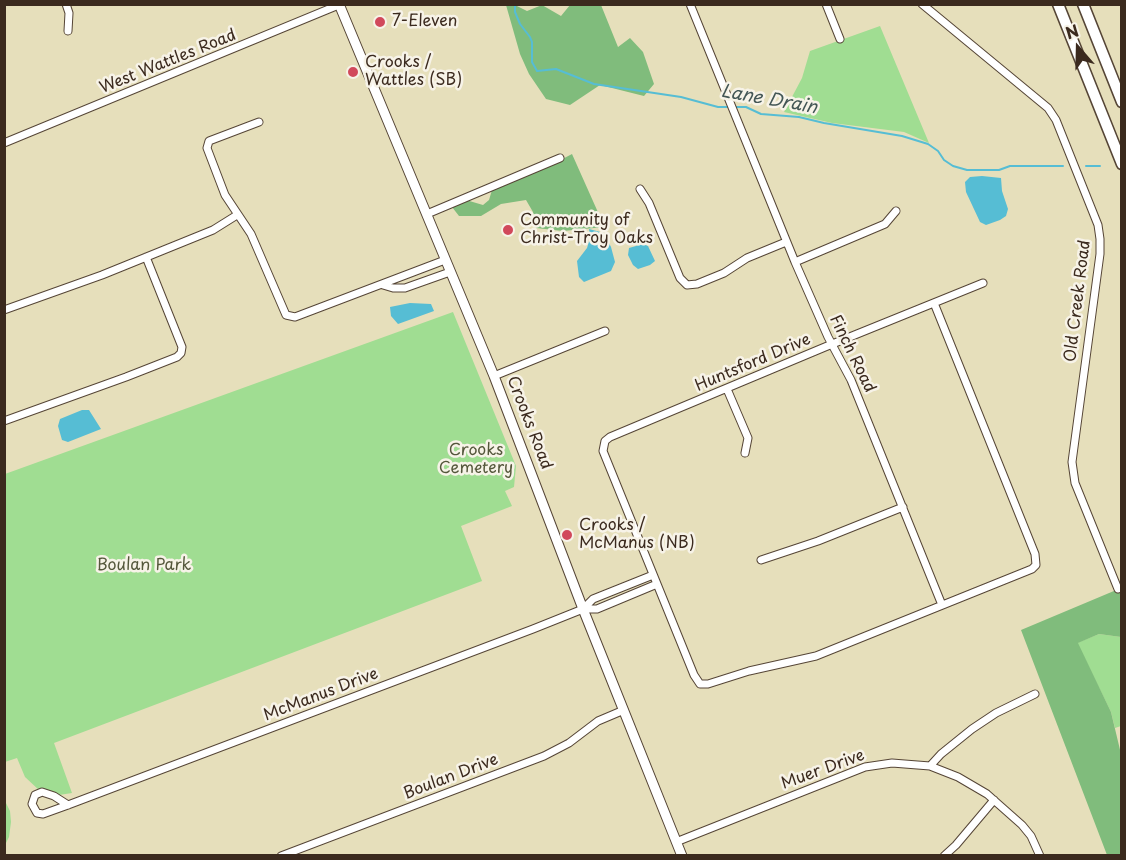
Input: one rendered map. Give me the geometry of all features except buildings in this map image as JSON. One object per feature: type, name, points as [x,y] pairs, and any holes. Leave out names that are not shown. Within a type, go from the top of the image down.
[{"type":"highway","points":[[1058,4],[1122,164]]},
{"type":"highway","points":[[1083,4],[1122,102]]},
{"type":"main road","name":"Crooks Road","points":[[340,5],[494,376],[583,609],[682,855]]},
{"type":"street","points":[[66,4],[69,13],[68,31]]},
{"type":"street","name":"Finch Road","points":[[690,4],[786,242],[832,344],[851,380],[942,605]]},
{"type":"street","points":[[826,4],[840,39]]},
{"type":"street","name":"Old Creek Road","points":[[922,4],[1045,104],[1056,120],[1096,219],[1100,254],[1072,462],[1075,483],[1118,589]]},
{"type":"street","name":"West Wattles Road","points":[[4,143],[340,5]]},
{"type":"street","points":[[259,123],[209,141],[208,152],[225,195],[251,234],[284,312],[292,318],[445,260]]},
{"type":"street","points":[[427,214],[560,158]]},
{"type":"street","points":[[640,189],[649,203],[680,278],[687,285],[697,284],[717,276],[747,258],[786,242]]},
{"type":"street","points":[[795,262],[885,224],[896,211]]},
{"type":"street","points":[[4,310],[213,230],[237,215]]},
{"type":"street","points":[[4,421],[180,355],[182,346],[146,257]]},
{"type":"street","points":[[383,285],[405,288],[450,272]]},
{"type":"street","name":"Huntsford Drive","points":[[653,575],[603,451],[603,444],[610,437],[983,283]]},
{"type":"street","points":[[583,609],[593,599],[653,575],[695,678],[700,684],[708,684],[749,671],[816,656],[1032,568],[1036,562],[1035,554],[934,303]]},
{"type":"street","points":[[494,376],[605,331]]},
{"type":"street","points":[[727,389],[748,438],[745,453]]},
{"type":"street","points":[[761,560],[818,541],[903,507]]},
{"type":"street","points":[[583,609],[597,609],[657,584]]},
{"type":"street","name":"McManus Drive","points":[[68,805],[42,792],[35,795],[32,804],[37,813],[44,814],[68,805],[583,609]]},
{"type":"street","points":[[930,766],[972,729],[1002,710],[1035,694]]},
{"type":"street","name":"Boulan Drive","points":[[281,855],[527,763],[568,743],[603,718],[624,710]]},
{"type":"street","name":"Muer Drive","points":[[676,842],[865,768],[892,763],[930,766],[968,782],[994,800],[1027,831],[1040,855]]},
{"type":"street","points":[[944,855],[956,845],[994,800]]},
{"type":"green space","points":[[506,5],[515,5],[527,11],[542,5],[561,16],[570,5],[601,5],[618,47],[630,38],[643,52],[654,84],[644,96],[600,85],[570,105],[546,99],[529,74],[520,54]]},
{"type":"green space","points":[[880,26],[929,143],[904,132],[832,123],[784,112],[802,78],[810,51]]},
{"type":"green space","points":[[572,154],[605,228],[563,231],[536,228],[533,212],[526,200],[501,204],[481,216],[459,216],[452,207],[466,200],[483,205],[489,200],[492,190]]},
{"type":"green space","name":"Boulan Park","points":[[453,312],[516,466],[514,487],[505,491],[512,506],[461,526],[482,581],[54,743],[72,793],[59,795],[40,791],[25,777],[17,758],[5,762],[5,474]]},
{"type":"green space","points":[[1121,588],[1121,637],[1099,634],[1078,643],[1111,712],[1121,754],[1121,855],[1107,855],[1021,630]]},
{"type":"green space","points":[[1099,634],[1121,637],[1121,726],[1115,728],[1111,712],[1077,643]]},
{"type":"green space","points":[[5,801],[10,811],[11,822],[9,837],[5,845]]},
{"type":"water","points":[[970,177],[1001,178],[1002,191],[1008,209],[1006,216],[986,225],[980,222],[966,192],[965,182]]},
{"type":"water","points":[[589,229],[604,233],[615,262],[611,271],[584,282],[579,277],[577,261],[587,248],[590,238]]},
{"type":"water","points":[[643,244],[648,246],[655,261],[638,269],[628,255],[629,248]]},
{"type":"water","points":[[410,303],[431,304],[434,311],[398,324],[391,316],[390,307]]},
{"type":"water","points":[[82,410],[89,410],[101,429],[68,442],[62,440],[58,426],[60,419]]},
{"type":"waterway","name":"Lane Drain","points":[[515,4],[515,12],[520,24],[532,42],[532,62],[537,71],[556,69],[594,84],[681,97],[718,107],[746,107],[761,114],[799,117],[902,136],[928,144],[938,151],[944,160],[953,166],[967,170],[999,170],[1010,166],[1063,166]]},
{"type":"waterway","name":"Lane Drain","points":[[1086,166],[1100,166]]},
{"type":"place","name":"7-Eleven","points":[[380,22]]},
{"type":"place","name":"Crooks / Wattles (SB)","points":[[353,72]]},
{"type":"place","name":"Community of Christ-Troy Oaks","points":[[508,230]]},
{"type":"place","name":"Crooks / McManus (NB)","points":[[567,535]]},
{"type":"park label","name":"Crooks Cemetery","points":[[476,460]]}]
